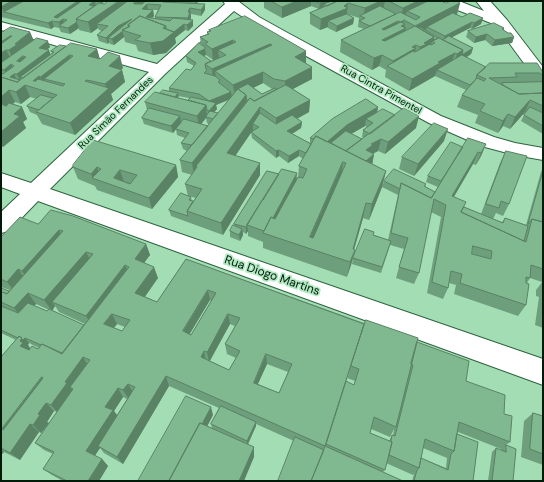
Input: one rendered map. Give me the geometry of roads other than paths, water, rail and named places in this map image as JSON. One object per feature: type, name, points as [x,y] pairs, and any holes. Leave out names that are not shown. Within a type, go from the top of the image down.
[{"type":"street","points":[[447,1],[502,23]]},
{"type":"street","points":[[483,1],[502,23],[543,78]]},
{"type":"street","name":"Rua Simão Fernandes","points":[[1,225],[232,2]]},
{"type":"street","name":"Rua Cintra Pimentel","points":[[232,2],[268,28],[428,116],[491,144],[520,151],[543,154]]},
{"type":"street","points":[[1,26],[160,70]]},
{"type":"street","name":"Rua Diogo Martins","points":[[1,180],[543,372]]}]
